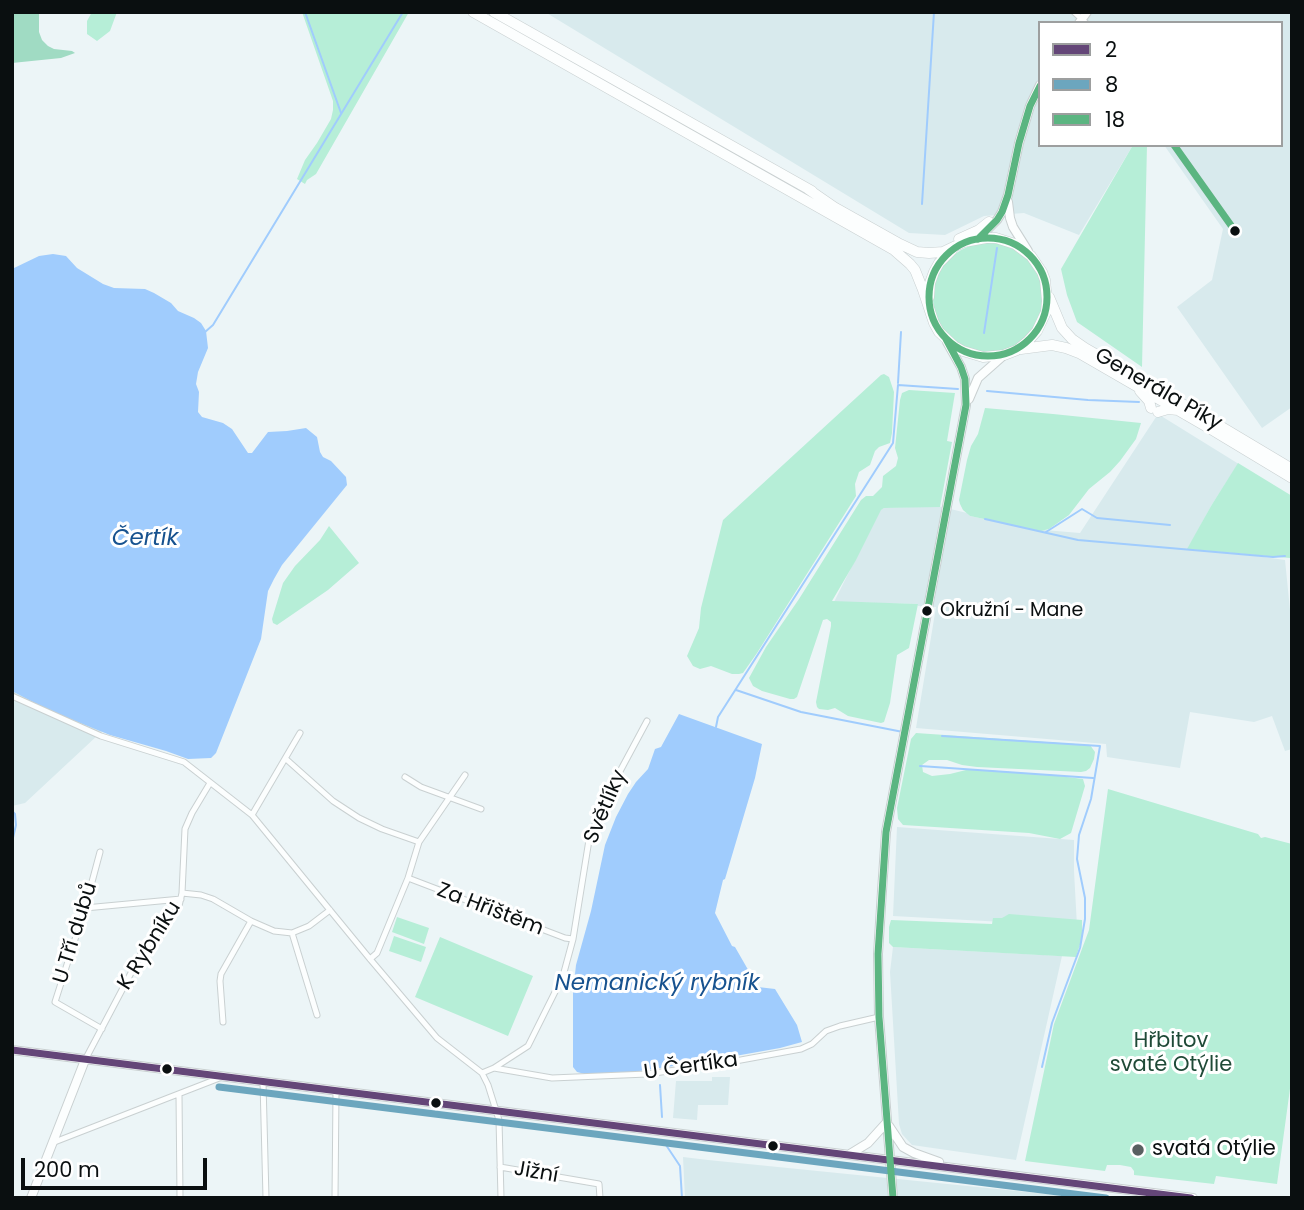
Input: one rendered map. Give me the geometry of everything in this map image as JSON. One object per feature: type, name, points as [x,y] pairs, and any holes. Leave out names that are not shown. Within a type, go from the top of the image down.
[{"type":"highway","points":[[473,12],[894,250],[915,270],[934,323],[954,346],[973,355],[994,357],[1017,349],[1028,341],[1042,322],[1046,312],[1047,290],[1042,272],[1031,257],[1015,244],[996,238],[978,239],[964,242],[946,254],[934,272],[928,293],[929,304]]},
{"type":"highway","points":[[494,12],[897,237],[920,246],[932,247],[979,230],[989,222]]},
{"type":"highway","points":[[807,189],[910,249],[934,253],[955,248]]},
{"type":"highway","name":"Generála Píky","points":[[1047,290],[1062,328],[1079,344],[1210,420],[1291,476]]},
{"type":"highway","name":"Generála Píky","points":[[1017,349],[1052,345],[1079,353],[1291,476]]},
{"type":"highway","points":[[1135,385],[1155,410],[1178,410]]},
{"type":"main road","points":[[978,239],[1002,212],[1030,106],[1038,89]]},
{"type":"main road","points":[[989,222],[999,209],[1013,171]]},
{"type":"main road","points":[[1008,195],[1008,210],[1013,227],[1031,257]]},
{"type":"main road","points":[[893,1198],[878,954],[886,832],[966,405],[965,379],[946,339]]},
{"type":"main road","points":[[966,405],[978,378],[1004,355]]},
{"type":"main road","points":[[12,1050],[1193,1198]]},
{"type":"main road","name":"K Rybníku","points":[[31,1198],[85,1060]]},
{"type":"main road","points":[[848,1155],[869,1143],[887,1122]]},
{"type":"main road","points":[[887,1122],[903,1147],[951,1167]]},
{"type":"street","points":[[1074,12],[1083,19]]},
{"type":"street","points":[[1175,147],[1234,232]]},
{"type":"street","points":[[12,696],[101,736],[184,762],[252,815],[437,1038],[482,1073],[499,1120],[501,1198]]},
{"type":"street","name":"Světlíky","points":[[573,939],[589,840],[618,775],[648,721]]},
{"type":"street","points":[[252,815],[300,733]]},
{"type":"street","points":[[286,759],[334,801],[359,818],[419,842]]},
{"type":"street","points":[[370,960],[377,953],[408,878],[419,842],[465,775]]},
{"type":"street","points":[[405,777],[421,787],[481,809]]},
{"type":"street","name":"K Rybníku","points":[[85,1060],[141,954],[174,912],[182,896],[185,830],[210,783]]},
{"type":"street","name":"U Tří dubů","points":[[100,852],[55,1002],[102,1029]]},
{"type":"street","name":"Za Hřištěm","points":[[408,878],[573,939]]},
{"type":"street","points":[[85,908],[201,895],[213,899],[251,922],[274,931],[292,933],[309,926],[330,910]]},
{"type":"street","points":[[223,1022],[221,974],[251,922]]},
{"type":"street","points":[[292,933],[317,1015]]},
{"type":"street","points":[[482,1073],[527,1046],[563,976],[573,939]]},
{"type":"street","name":"U Čertíka","points":[[494,1068],[552,1078],[657,1073],[801,1049],[812,1044],[826,1031],[880,1017]]},
{"type":"street","points":[[52,1143],[222,1077]]},
{"type":"street","points":[[263,1082],[266,1198]]},
{"type":"street","points":[[335,1091],[335,1198]]},
{"type":"street","points":[[179,1094],[180,1198]]},
{"type":"street","name":"Jižní","points":[[500,1167],[599,1184],[600,1198]]},
{"type":"shaded area","points":[[545,12],[1292,12],[1292,407],[1262,428],[1177,307],[1212,280],[1223,229],[1165,147],[1283,147],[1283,21],[1038,21],[1038,147],[1132,147],[1079,235],[1024,213],[984,216],[945,235],[909,233]]},
{"type":"shaded area","points":[[1158,414],[1242,466],[1238,464],[1188,549],[1285,560],[1292,630],[1292,749],[1285,751],[1272,716],[1254,722],[1190,712],[1180,768],[1107,757],[1106,744],[916,728],[936,607],[918,604],[834,602],[880,510],[938,506],[970,516],[1032,529],[1080,533]]},
{"type":"shaded area","points":[[12,677],[113,721],[25,803],[12,806]]},
{"type":"shaded area","points":[[897,827],[1074,840],[1077,926],[893,916]]},
{"type":"shaded area","points":[[893,947],[1062,956],[1016,1160],[912,1145],[902,1134],[899,1124],[890,972]]},
{"type":"shaded area","points":[[712,1077],[730,1077],[728,1105],[698,1105],[697,1120],[673,1118],[676,1081],[712,1081]]},
{"type":"shaded area","points":[[683,1157],[708,1160],[1087,1198],[685,1198]]},
{"type":"green space","points":[[12,12],[39,12],[39,32],[42,40],[54,49],[75,53],[61,58],[12,63]]},
{"type":"green space","points":[[92,12],[117,12],[110,31],[97,41],[87,34],[87,21]]},
{"type":"green space","points":[[302,12],[409,12],[316,174],[305,184],[297,179],[305,160],[331,119],[333,101]]},
{"type":"green space","points":[[1132,147],[1147,147],[1142,367],[1077,322],[1061,269]]},
{"type":"green space","points":[[988,243],[1009,248],[1027,259],[1038,277],[1043,298],[1038,319],[1027,337],[1009,348],[988,353],[967,348],[949,337],[938,319],[933,298],[938,277],[949,259],[967,248]]},
{"type":"green space","points":[[884,374],[889,377],[894,392],[890,443],[879,447],[870,465],[859,472],[855,484],[856,496],[757,653],[743,673],[739,674],[711,666],[700,669],[693,666],[687,656],[699,628],[701,608],[723,520]]},
{"type":"green space","points":[[909,390],[955,393],[947,441],[952,442],[940,507],[881,510],[832,601],[918,604],[909,648],[897,655],[890,703],[884,722],[848,716],[835,708],[828,710],[817,707],[831,626],[827,619],[823,620],[797,697],[790,699],[762,691],[753,686],[749,678],[766,647],[861,500],[866,496],[873,496],[882,487],[883,476],[896,466],[900,400],[902,393]]},
{"type":"green space","points":[[985,408],[1141,423],[1136,439],[1110,472],[1089,489],[1069,515],[1049,529],[1041,531],[970,516],[960,504],[967,460]]},
{"type":"green space","points":[[1238,463],[1292,496],[1290,558],[1187,549]]},
{"type":"green space","points":[[329,526],[359,563],[328,590],[277,625],[273,623],[283,583]]},
{"type":"green space","points":[[916,733],[1090,745],[1095,752],[1094,759],[1090,768],[1081,772],[977,767],[947,760],[929,760],[922,765],[923,772],[932,776],[966,770],[986,770],[1083,779],[1085,786],[1071,833],[1060,839],[1029,833],[903,825],[898,819],[897,808],[911,739]]},
{"type":"green space","name":"Hřbitov svaté Otýlie","points":[[1108,789],[1258,834],[1261,838],[1292,844],[1292,1074],[1277,1184],[1216,1176],[1214,1184],[1134,1175],[1131,1167],[1120,1165],[1107,1165],[1105,1171],[1025,1161],[1054,1024],[1089,930]]},
{"type":"green space","points":[[1009,914],[1082,920],[1082,938],[1076,957],[893,947],[889,943],[891,920],[992,924],[993,918],[1002,918]]},
{"type":"green space","points":[[397,917],[429,928],[424,944],[392,932]]},
{"type":"green space","points":[[394,936],[426,947],[421,962],[389,951]]},
{"type":"green space","points":[[440,937],[533,976],[508,1036],[415,997]]},
{"type":"water","name":"Čertík","points":[[39,256],[66,256],[77,268],[103,284],[114,288],[145,289],[154,293],[171,303],[178,311],[201,323],[206,331],[208,348],[196,384],[199,392],[198,412],[202,417],[223,423],[232,429],[248,453],[252,453],[268,432],[306,428],[317,437],[323,457],[331,461],[346,477],[347,485],[282,565],[268,591],[261,639],[216,753],[211,758],[188,759],[110,735],[48,710],[12,691],[12,269]]},
{"type":"water","name":"Nemanický rybník","points":[[679,714],[762,744],[755,778],[715,913],[758,987],[775,989],[797,1025],[802,1042],[707,1061],[626,1073],[589,1075],[577,1072],[573,1067],[573,992],[576,965],[605,845],[628,794],[648,769],[655,749],[661,747]]},
{"type":"waterway","points":[[305,12],[341,113]]},
{"type":"waterway","name":"Čertík","points":[[205,332],[213,325],[403,12]]},
{"type":"waterway","points":[[922,204],[934,12]]},
{"type":"waterway","points":[[984,333],[997,248]]},
{"type":"waterway","points":[[898,383],[901,332]]},
{"type":"waterway","points":[[716,727],[718,717],[893,443],[898,385],[958,389]]},
{"type":"waterway","points":[[987,391],[1139,402]]},
{"type":"waterway","points":[[1046,532],[1082,509],[1097,518],[1170,525]]},
{"type":"waterway","points":[[985,519],[1078,540],[1285,556]]},
{"type":"waterway","points":[[736,690],[801,712],[903,732]]},
{"type":"waterway","points":[[942,736],[1100,746],[1091,799],[1079,835],[1077,859],[1085,898],[1080,948],[1052,1023],[1042,1067]]},
{"type":"waterway","points":[[920,766],[1093,778]]},
{"type":"waterway","name":"Čertík","points":[[12,811],[16,825],[12,842]]},
{"type":"waterway","points":[[660,1085],[662,1117]]},
{"type":"waterway","points":[[664,1142],[680,1166],[682,1198]]},
{"type":"transit line","name":"18","points":[[978,239],[1002,212],[1019,143],[1030,106],[1038,90]]},
{"type":"transit line","name":"18","points":[[1175,147],[1235,231]]},
{"type":"transit line","name":"18","points":[[988,238],[1011,242],[1030,255],[1043,274],[1047,297],[1043,320],[1030,339],[1011,352],[988,356],[965,352],[946,339],[933,320],[929,297],[933,274],[946,255],[965,242],[988,238]]},
{"type":"transit line","name":"18","points":[[893,1198],[879,1017],[878,954],[886,832],[966,405],[965,379],[946,339]]},
{"type":"transit line","name":"2","points":[[12,1050],[1191,1198]]},
{"type":"transit line","name":"8","points":[[219,1087],[1106,1198]]},
{"type":"place","name":"Okružní - Mane","points":[[927,611]]},
{"type":"place","name":"svatá Otýlie","points":[[1138,1150]]}]
